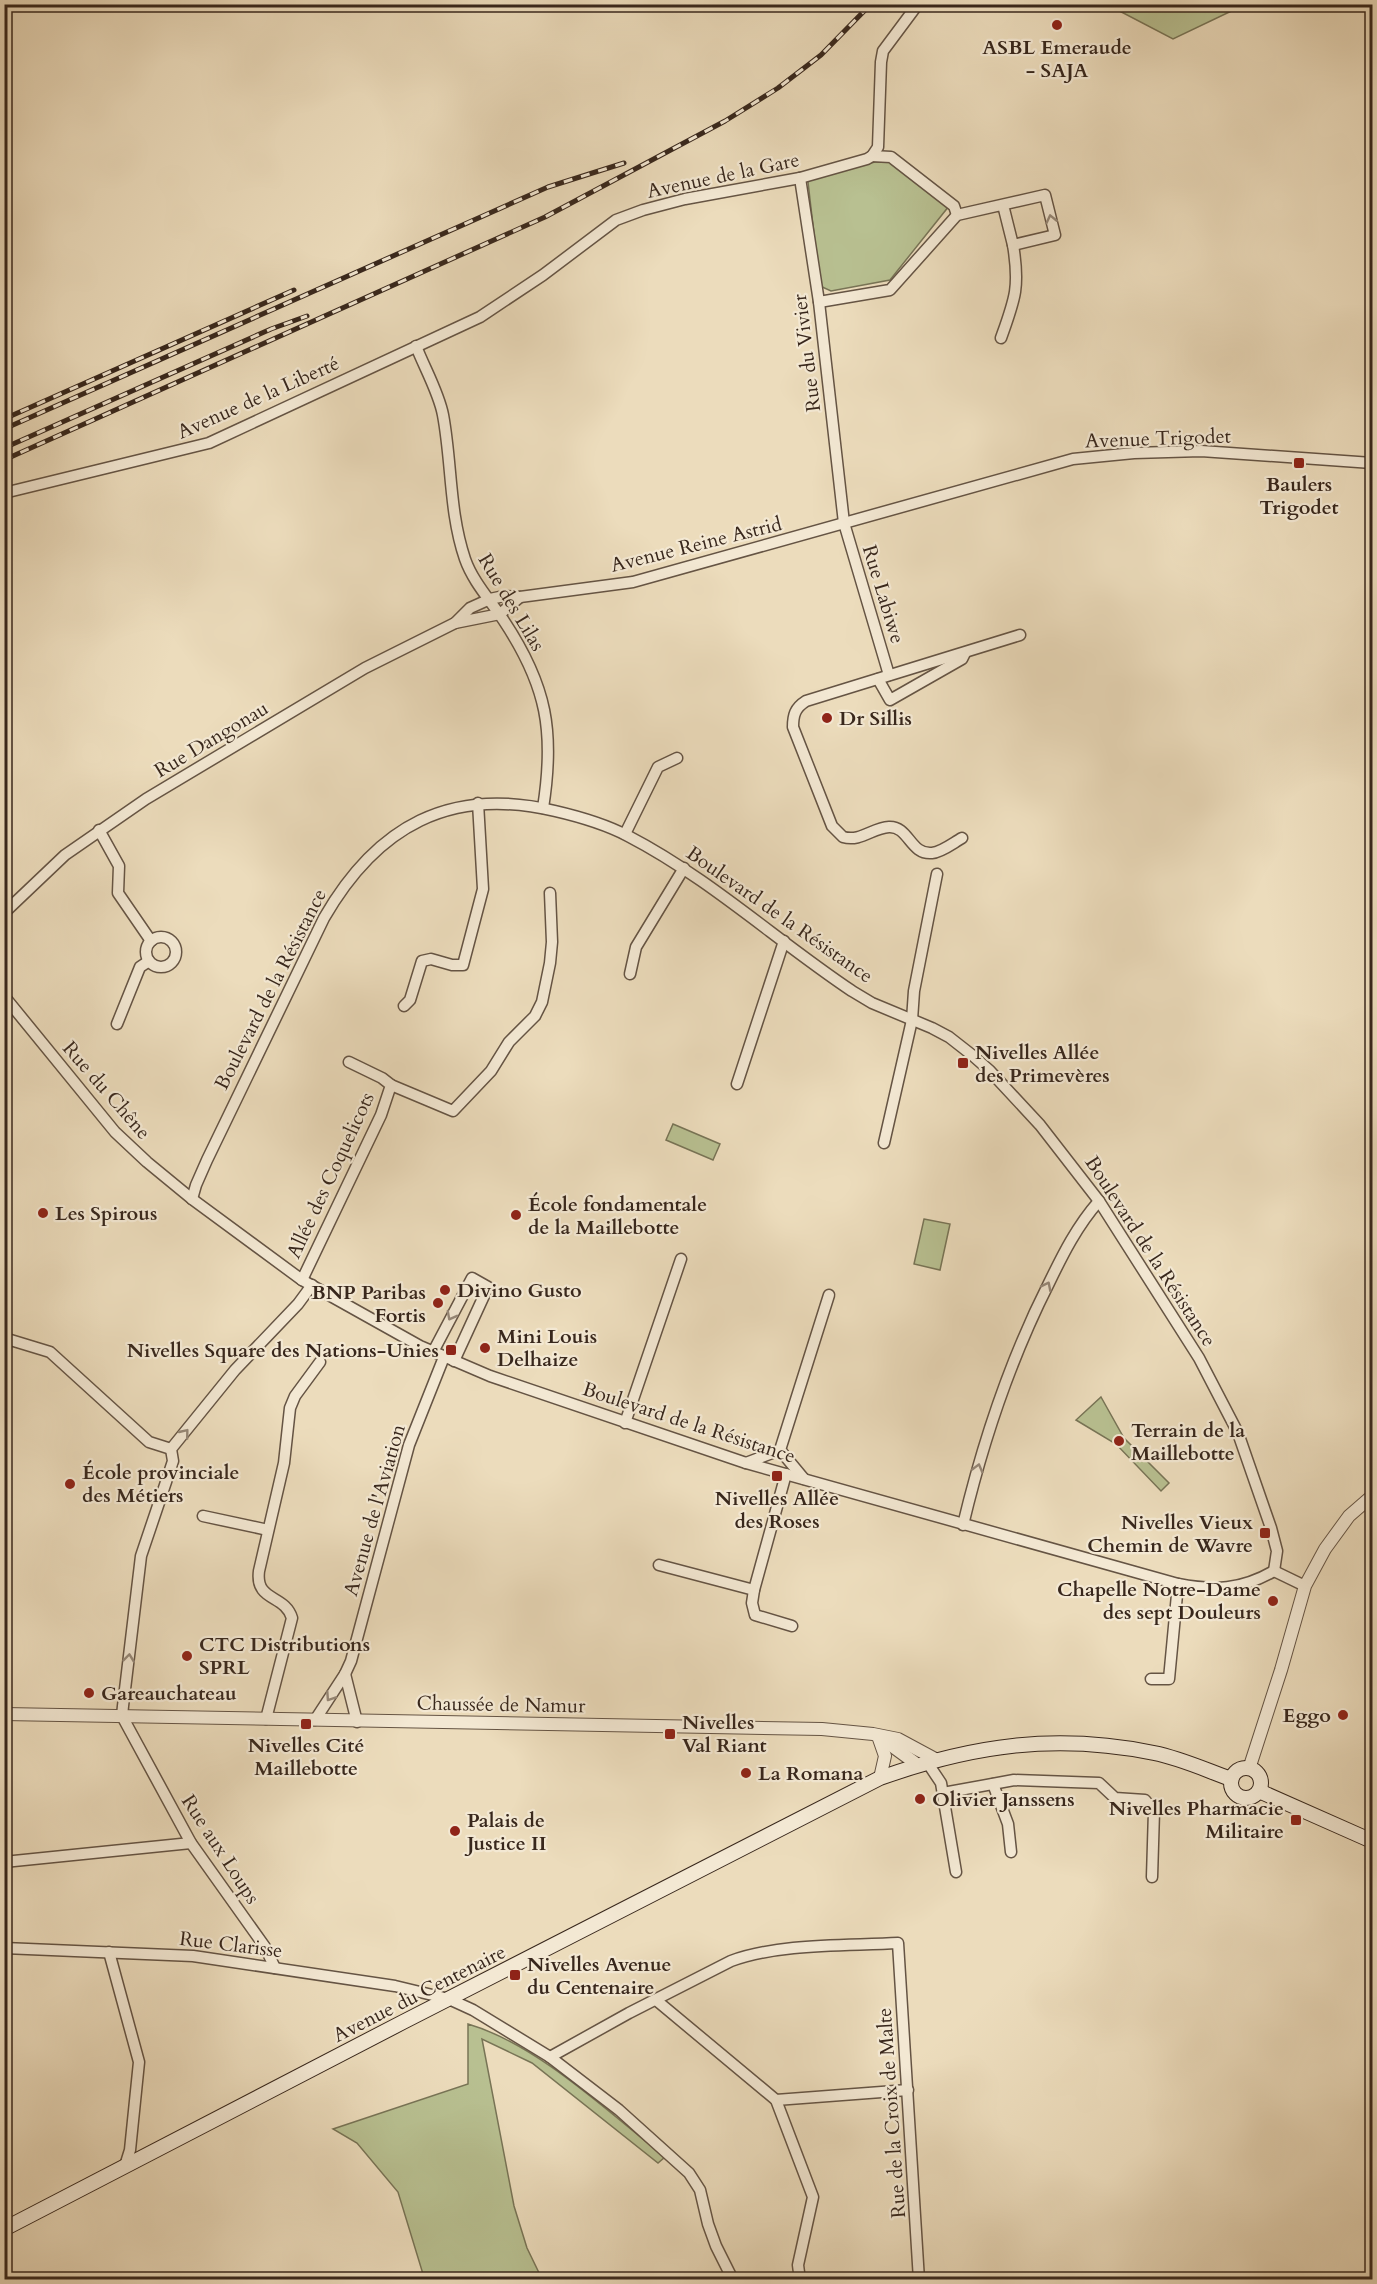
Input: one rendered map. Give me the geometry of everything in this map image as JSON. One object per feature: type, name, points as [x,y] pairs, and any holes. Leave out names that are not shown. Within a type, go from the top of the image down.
[{"type":"main road","name":"Avenue du Centenaire","points":[[4,2229],[880,1778],[927,1762],[1024,1743],[1084,1744],[1155,1753],[1232,1779]]},
{"type":"main road","points":[[1249,1768],[1255,1772],[1260,1777],[1259,1791],[1248,1798],[1235,1793],[1231,1787],[1235,1773],[1249,1768]]},
{"type":"main road","points":[[1259,1791],[1372,1841]]},
{"type":"street","points":[[872,156],[878,147],[883,51],[918,4]]},
{"type":"street","points":[[872,156],[891,157],[954,206],[957,215]]},
{"type":"street","name":"Avenue de la Gare","points":[[416,346],[480,317],[543,275],[616,220],[685,199],[800,178],[872,156]]},
{"type":"street","name":"Rue du Vivier","points":[[800,178],[819,302],[844,523]]},
{"type":"street","points":[[819,302],[890,290],[957,215],[1045,195],[1055,235],[1013,245]]},
{"type":"street","points":[[1000,338],[1015,298],[1018,272],[1003,205]]},
{"type":"street","name":"Avenue de la Liberté","points":[[4,493],[209,443],[416,346]]},
{"type":"street","name":"Rue des Lilas","points":[[416,346],[443,412],[455,523],[465,561],[476,582],[500,614],[527,659],[539,689],[547,722],[549,748],[549,770],[543,808]]},
{"type":"street","name":"Avenue Trigodet","points":[[844,523],[1073,459],[1134,453],[1201,451],[1372,463]]},
{"type":"street","name":"Avenue Reine Astrid","points":[[490,599],[633,582],[844,523]]},
{"type":"street","name":"Rue Labiwe","points":[[844,523],[890,675]]},
{"type":"street","points":[[500,614],[519,597]]},
{"type":"street","name":"Rue Dangonau","points":[[4,913],[66,855],[146,799],[365,668],[455,623],[470,608],[490,599]]},
{"type":"street","name":"Rue Dangonau","points":[[455,623],[480,620],[500,614]]},
{"type":"street","points":[[962,838],[932,853],[920,851],[897,828],[888,827],[859,838],[843,837],[832,826],[793,727],[793,714],[798,706],[806,701],[1020,635]]},
{"type":"street","points":[[878,679],[890,700],[962,659],[966,652]]},
{"type":"street","points":[[625,834],[658,766],[677,758]]},
{"type":"street","points":[[404,1006],[410,1000],[422,961],[431,959],[452,965],[463,965],[483,889],[478,803]]},
{"type":"street","name":"Boulevard de la Résistance","points":[[478,803],[507,803],[543,808],[580,816],[625,834],[684,868],[852,991],[872,1003],[948,1036],[989,1070],[1040,1125],[1099,1201],[1199,1358],[1238,1433],[1271,1528],[1277,1551],[1274,1571],[1258,1580],[1226,1589],[1203,1589],[1178,1584],[746,1463],[625,1423],[489,1376],[433,1352],[307,1283],[192,1199],[207,1160],[324,918],[346,884],[370,858],[409,827],[444,810],[478,803]]},
{"type":"street","points":[[99,830],[119,866],[118,893],[151,940]]},
{"type":"street","points":[[630,974],[636,947],[684,868]]},
{"type":"street","points":[[884,1143],[912,1020],[914,991],[937,874]]},
{"type":"street","name":"Allée des Coquelicots","points":[[349,1062],[382,1078],[390,1085],[453,1111],[491,1071],[509,1042],[535,1016],[542,1002],[552,942],[549,893]]},
{"type":"street","points":[[159,937],[174,945],[173,961],[165,967],[156,967],[149,961],[147,950],[151,940],[159,937]]},
{"type":"street","points":[[737,1084],[784,940]]},
{"type":"street","points":[[117,1024],[140,967],[149,961]]},
{"type":"street","name":"Rue du Chêne","points":[[4,996],[116,1132],[147,1162],[192,1199]]},
{"type":"street","name":"Allée des Coquelicots","points":[[171,1449],[235,1370],[298,1304],[381,1115],[390,1085]]},
{"type":"street","points":[[963,1525],[984,1446],[1016,1355],[1065,1250],[1086,1216],[1099,1201]]},
{"type":"street","points":[[625,1423],[681,1259]]},
{"type":"street","name":"Avenue de l'Aviation","points":[[315,1720],[351,1661],[410,1445],[449,1359],[488,1287],[472,1278],[433,1352]]},
{"type":"street","points":[[780,1450],[829,1295]]},
{"type":"street","points":[[7,1337],[50,1352],[149,1442],[171,1449],[171,1468],[140,1566],[122,1716]]},
{"type":"street","points":[[266,1719],[292,1618],[289,1609],[266,1594],[257,1581],[284,1463],[290,1408],[295,1396],[320,1362]]},
{"type":"street","points":[[746,1463],[780,1450]]},
{"type":"street","points":[[780,1450],[804,1479]]},
{"type":"street","points":[[786,1474],[752,1603],[755,1615],[792,1626]]},
{"type":"street","points":[[1249,1768],[1305,1586],[1324,1549],[1349,1516],[1372,1496]]},
{"type":"street","points":[[202,1516],[268,1530]]},
{"type":"street","points":[[659,1565],[754,1590]]},
{"type":"street","points":[[1274,1571],[1305,1586]]},
{"type":"street","points":[[1151,1679],[1169,1679],[1178,1584]]},
{"type":"street","points":[[345,1674],[357,1722]]},
{"type":"street","name":"Chaussée de Namur","points":[[4,1714],[817,1729],[898,1739],[927,1762]]},
{"type":"street","name":"Rue aux Loups","points":[[122,1716],[191,1843],[265,1947],[275,1968]]},
{"type":"street","points":[[878,1735],[927,1762],[941,1783],[956,1872]]},
{"type":"street","points":[[878,1735],[885,1756],[880,1778]]},
{"type":"street","points":[[943,1792],[1014,1780],[1099,1783],[1115,1798],[1145,1800],[1154,1811],[1152,1877]]},
{"type":"street","points":[[993,1784],[1008,1824],[1011,1851]]},
{"type":"street","points":[[4,1862],[191,1843]]},
{"type":"street","name":"Rue de la Croix de Malte","points":[[656,2000],[731,1961],[748,1955],[780,1950],[898,1943],[919,2280]]},
{"type":"street","name":"Rue Clarisse","points":[[4,1948],[194,1956],[395,1986],[449,1999],[473,2010],[550,2057],[619,2110],[689,2173],[697,2182],[716,2246],[733,2280]]},
{"type":"street","points":[[109,1952],[139,2062],[130,2153],[126,2166]]},
{"type":"street","points":[[550,2057],[656,2000],[776,2100],[813,2198],[798,2265],[800,2280]]},
{"type":"street","points":[[776,2100],[908,2090]]},
{"type":"green space","points":[[1108,5],[1244,5],[1173,39]]},
{"type":"green space","points":[[875,162],[894,162],[949,206],[890,280],[831,291],[820,286],[808,182],[814,177]]},
{"type":"green space","points":[[673,1124],[720,1144],[713,1160],[666,1140]]},
{"type":"green space","points":[[924,1219],[950,1224],[940,1270],[914,1264]]},
{"type":"green space","name":"Terrain de la Maillebotte","points":[[1101,1397],[1124,1438],[1169,1483],[1161,1491],[1116,1444],[1076,1420]]},
{"type":"green space","points":[[468,2024],[520,2047],[546,2063],[596,2100],[665,2157],[658,2163],[532,2063],[482,2039],[514,2206],[527,2248],[542,2279],[410,2279],[423,2274],[398,2192],[357,2143],[333,2129],[468,2084]]},
{"type":"waterway","points":[[4,10],[16,4]]},
{"type":"railway","points":[[4,460],[545,217],[725,121],[778,88],[821,55],[871,4]]},
{"type":"railway","points":[[4,429],[548,187],[624,163]]},
{"type":"railway","points":[[4,419],[294,290]]},
{"type":"railway","points":[[4,448],[271,329],[307,316]]},
{"type":"place","name":"ASBL Emeraude - SAJA","points":[[1057,25]]},
{"type":"place","name":"Baulers Trigodet","points":[[1299,463]]},
{"type":"place","name":"Dr Sillis","points":[[827,718]]},
{"type":"place","name":"Nivelles Allée des Primevères","points":[[963,1063]]},
{"type":"place","name":"Les Spirous","points":[[43,1213]]},
{"type":"place","name":"École fondamentale de la Maillebotte","points":[[516,1215]]},
{"type":"place","name":"Divino Gusto","points":[[445,1290]]},
{"type":"place","name":"BNP Paribas Fortis","points":[[438,1303]]},
{"type":"place","name":"Mini Louis Delhaize","points":[[485,1348]]},
{"type":"place","name":"Nivelles Square des Nations-Unies","points":[[451,1350]]},
{"type":"place","name":"Terrain de la Maillebotte","points":[[1119,1441]]},
{"type":"place","name":"Nivelles Allée des Roses","points":[[777,1476]]},
{"type":"place","name":"École provinciale des Métiers","points":[[70,1484]]},
{"type":"place","name":"Nivelles Vieux Chemin de Wavre","points":[[1265,1533]]},
{"type":"place","name":"Chapelle Notre-Dame des sept Douleurs","points":[[1273,1601]]},
{"type":"place","name":"CTC Distributions SPRL","points":[[187,1656]]},
{"type":"place","name":"Gareauchateau","points":[[89,1693]]},
{"type":"place","name":"Eggo","points":[[1343,1715]]},
{"type":"place","name":"Nivelles Cité Maillebotte","points":[[306,1724]]},
{"type":"place","name":"Nivelles Val Riant","points":[[670,1734]]},
{"type":"place","name":"La Romana","points":[[746,1773]]},
{"type":"place","name":"Olivier Janssens","points":[[920,1799]]},
{"type":"place","name":"Nivelles Pharmacie Militaire","points":[[1296,1820]]},
{"type":"place","name":"Palais de Justice II","points":[[455,1831]]},
{"type":"place","name":"Nivelles Avenue du Centenaire","points":[[515,1975]]}]
